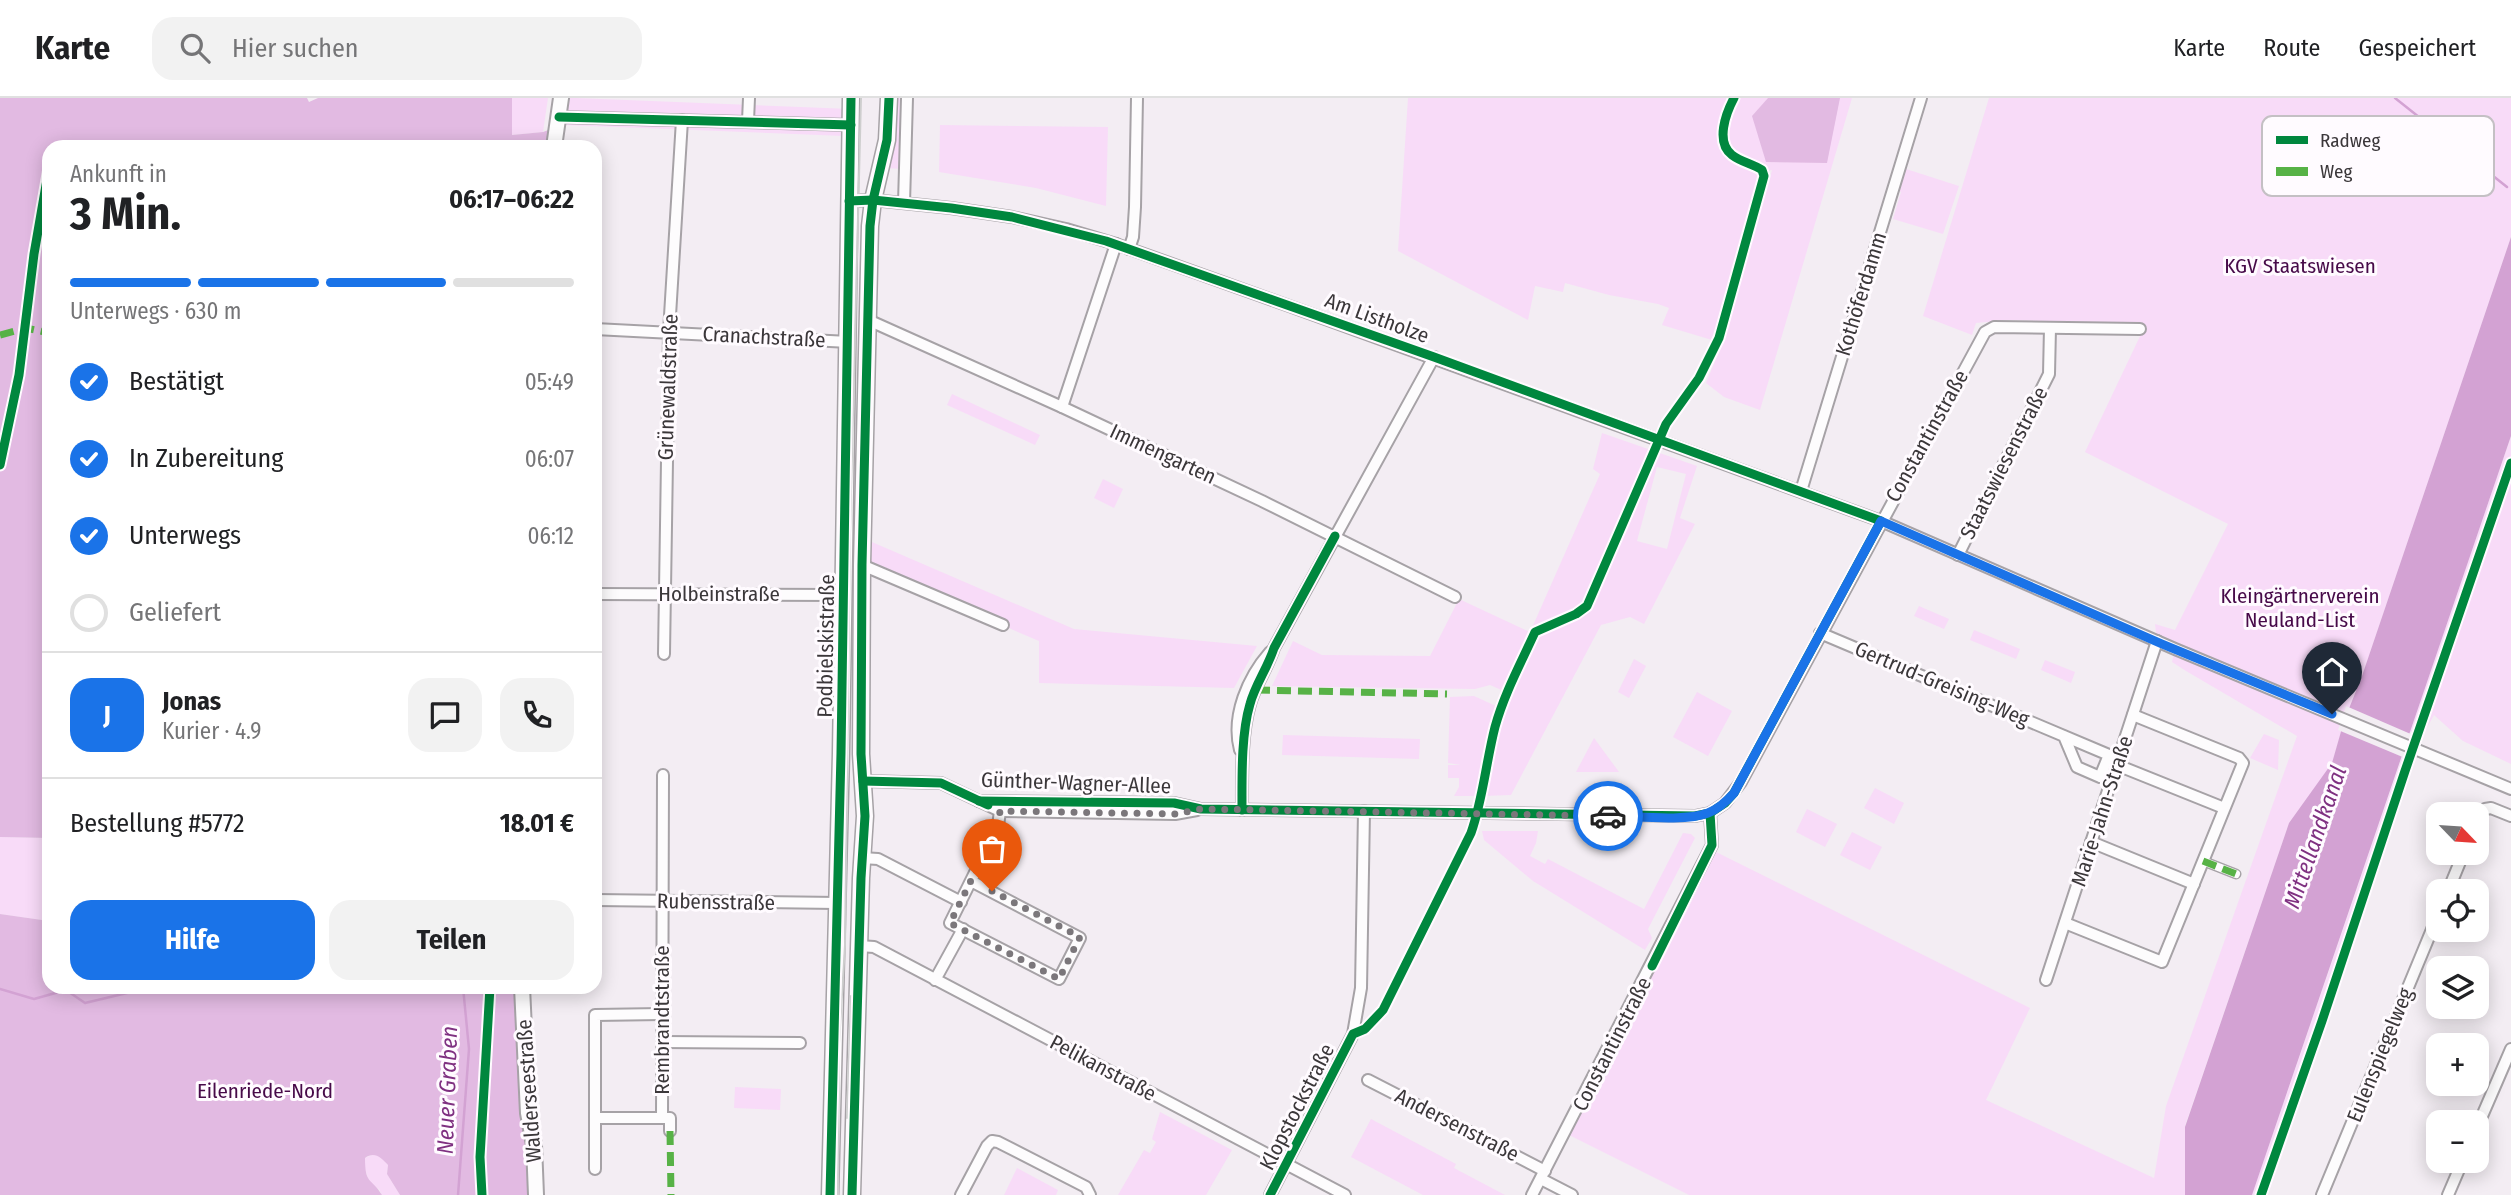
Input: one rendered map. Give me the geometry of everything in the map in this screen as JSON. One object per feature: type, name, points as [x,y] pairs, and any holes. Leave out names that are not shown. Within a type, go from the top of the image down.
[{"type":"main road","name":"Podbielskistraße","points":[[830,1195],[841,780],[851,98]]},
{"type":"main road","name":"Podbielskistraße","points":[[852,1195],[865,808],[861,754],[862,565],[870,226],[885,148],[889,98]]},
{"type":"main road","points":[[841,780],[863,781]]},
{"type":"main road","points":[[836,944],[859,946]]},
{"type":"street","points":[[555,140],[561,98]]},
{"type":"street","points":[[748,121],[749,98]]},
{"type":"street","points":[[904,203],[907,98]]},
{"type":"street","points":[[1129,249],[1135,206],[1137,98]]},
{"type":"street","name":"Kothöferdamm","points":[[1801,491],[1921,98]]},
{"type":"street","points":[[559,117],[851,125]]},
{"type":"street","name":"Grünewaldstraße","points":[[664,654],[669,332],[682,120]]},
{"type":"street","name":"Am Listholze","points":[[849,201],[904,203],[1012,217],[1116,244],[1881,521],[2157,641],[2511,789]]},
{"type":"street","points":[[1062,407],[1116,244]]},
{"type":"street","name":"Immengarten","points":[[868,320],[1062,407],[1335,536],[1455,597]]},
{"type":"street","name":"Constantinstraße","points":[[1532,1195],[1712,845],[1710,813],[1734,793],[1985,332],[1994,327],[2140,329]]},
{"type":"street","name":"Staatswiesenstraße","points":[[1958,555],[2049,374],[2050,328]]},
{"type":"street","name":"Cranachstraße","points":[[602,329],[849,342]]},
{"type":"street","points":[[1242,810],[1242,755],[1238,724],[1242,701],[1261,663],[1274,648],[1434,357]]},
{"type":"street","points":[[862,565],[1003,625]]},
{"type":"street","name":"Holbeinstraße","points":[[602,594],[844,595]]},
{"type":"street","name":"Gertrud-Greising-Weg","points":[[1820,633],[2064,736]]},
{"type":"street","name":"Marie-Jahn-Straße","points":[[2046,980],[2157,641]]},
{"type":"street","points":[[2065,923],[2162,962],[2242,760],[2133,715]]},
{"type":"street","points":[[2117,765],[2224,808]]},
{"type":"street","name":"Rembrandtstraße","points":[[663,775],[662,1118],[670,1118],[670,1131]]},
{"type":"street","name":"Günther-Wagner-Allee","points":[[863,781],[941,783],[1000,811],[1175,814],[1201,809]]},
{"type":"street","name":"Günther-Wagner-Allee","points":[[979,801],[1174,803],[1201,809],[1242,810],[1675,816],[1710,813]]},
{"type":"street","points":[[2489,808],[2511,816]]},
{"type":"street","points":[[971,881],[1080,937],[1059,979],[950,923],[998,826],[1000,811]]},
{"type":"street","name":"Klopstockstraße","points":[[1270,1195],[1346,1051],[1358,1010],[1361,988],[1364,811]]},
{"type":"street","points":[[2091,842],[2194,884]]},
{"type":"street","points":[[862,858],[878,859],[961,902]]},
{"type":"street","points":[[2203,861],[2236,874]]},
{"type":"street","name":"Rubensstraße","points":[[602,900],[837,903]]},
{"type":"street","points":[[935,980],[962,929]]},
{"type":"street","name":"Eulenspiegelweg","points":[[2322,1195],[2427,942]]},
{"type":"street","name":"Pelikanstraße","points":[[859,946],[874,947],[1345,1195]]},
{"type":"street","name":"Walderseestraße","points":[[522,994],[528,1113],[534,1145],[536,1195]]},
{"type":"street","points":[[595,1002],[596,1169]]},
{"type":"street","points":[[595,1015],[662,1014]]},
{"type":"street","points":[[662,1041],[800,1043]]},
{"type":"street","points":[[2485,1110],[2511,1049]]},
{"type":"street","name":"Andersenstraße","points":[[1368,1080],[1543,1175],[1572,1195]]},
{"type":"street","points":[[595,1118],[662,1118]]},
{"type":"street","points":[[961,1195],[992,1141],[1086,1187],[1090,1195]]},
{"type":"street","points":[[2448,1195],[2457,1173]]},
{"type":"green space","points":[[0,98],[307,98],[309,102],[318,98],[512,98],[512,135],[543,132],[557,127],[555,140],[42,140],[42,838],[0,837],[0,465],[5,436],[0,434]]},
{"type":"green space","points":[[512,98],[548,98],[543,132],[512,135]]},
{"type":"green space","points":[[561,98],[851,109],[844,136],[565,125],[557,127]]},
{"type":"green space","points":[[895,98],[903,98],[902,169],[886,168]]},
{"type":"green space","points":[[1408,98],[1852,98],[1760,410],[1724,397],[1706,383],[1722,344],[1772,170],[1759,173],[1712,340],[1662,325],[1669,308],[1565,283],[1563,292],[1535,286],[1528,320],[1398,251]]},
{"type":"green space","points":[[1768,98],[1840,98],[1827,163],[1766,162],[1752,116]]},
{"type":"green space","points":[[1989,98],[2511,98],[2511,237],[2362,676],[2344,721],[2332,764],[2289,823],[2185,1126],[2185,1195],[1689,1195],[1565,1133],[1710,849],[2030,1008],[1986,1100],[2154,1178],[2166,1106],[2297,736],[2172,662],[2175,649],[2157,641],[2155,624],[2175,630],[2228,524],[2085,452],[2142,332],[2142,324],[2007,320],[1976,323],[1972,335],[1923,316]]},
{"type":"green space","points":[[940,125],[1108,127],[1106,206],[1036,188],[939,172]]},
{"type":"green space","points":[[1903,168],[1959,186],[1943,234],[1893,219],[1901,192],[1897,190]]},
{"type":"green space","points":[[952,394],[1040,435],[1035,445],[947,405]]},
{"type":"green space","points":[[1602,433],[1697,466],[1680,518],[1695,524],[1644,624],[1630,617],[1601,625],[1511,795],[1483,796],[1505,706],[1539,633],[1531,630],[1600,474],[1593,469]],"holes":[[[1657,467],[1686,474],[1667,549],[1637,541]]]},
{"type":"green space","points":[[2511,436],[2511,764],[2463,741],[2434,715],[2422,737],[2410,732]]},
{"type":"green space","points":[[1103,479],[1123,489],[1114,508],[1094,498]]},
{"type":"green space","points":[[865,539],[1074,629],[1257,646],[1234,688],[1039,683],[1039,641],[868,568]]},
{"type":"green space","points":[[1459,599],[1532,633],[1506,692],[1490,685],[1475,689],[1272,686],[1293,641],[1322,655],[1430,656]]},
{"type":"green space","points":[[1919,606],[1949,619],[1944,629],[1914,616]]},
{"type":"green space","points":[[1974,630],[2020,649],[2016,659],[1970,640]]},
{"type":"green space","points":[[1634,659],[1646,666],[1629,698],[1618,692]]},
{"type":"green space","points":[[2045,660],[2075,672],[2071,683],[2041,670]]},
{"type":"green space","points":[[1697,692],[1732,711],[1708,756],[1673,737]]},
{"type":"green space","points":[[1474,696],[1496,706],[1476,796],[1454,796],[1459,787],[1459,778],[1448,778],[1448,765],[1461,765],[1448,763],[1450,697]]},
{"type":"green space","points":[[2264,734],[2279,740],[2278,770],[2250,758]]},
{"type":"green space","points":[[1283,735],[1420,739],[1419,759],[1282,755]]},
{"type":"green space","points":[[1594,738],[1619,772],[1576,772]]},
{"type":"green space","points":[[2402,757],[2412,761],[2268,1195],[2252,1195]]},
{"type":"green space","points":[[1875,788],[1904,803],[1894,824],[1864,808]]},
{"type":"green space","points":[[1807,809],[1837,824],[1825,847],[1796,832]]},
{"type":"green space","points":[[1482,831],[1538,831],[1530,856],[1545,864],[1548,859],[1644,909],[1683,833],[1691,834],[1695,838],[1648,929],[1652,938],[1645,950],[1533,881],[1484,840]]},
{"type":"green space","points":[[1852,832],[1882,847],[1870,870],[1840,855]]},
{"type":"green space","points":[[0,837],[42,838],[42,920],[0,914]]},
{"type":"green space","name":"Eilenriede-Nord","points":[[0,914],[42,920],[42,994],[522,994],[536,1195],[400,1195],[387,1174],[388,1165],[372,1155],[365,1158],[366,1173],[382,1195],[0,1195]]},
{"type":"green space","points":[[735,1087],[781,1089],[780,1110],[734,1108]]},
{"type":"green space","points":[[1160,1112],[1232,1150],[1206,1195],[1118,1195],[1144,1150],[1150,1153],[1156,1142],[1152,1139]]},
{"type":"green space","points":[[1371,1119],[1456,1164],[1454,1168],[1505,1195],[1423,1195],[1351,1157]]},
{"type":"green space","points":[[374,1154],[380,1156],[388,1165],[387,1174],[400,1195],[382,1195],[379,1189],[370,1184],[365,1158]]},
{"type":"green space","points":[[1017,1168],[1058,1190],[1056,1195],[1004,1195]]},
{"type":"water","name":"Mittellandkanal","points":[[2511,237],[2511,436],[2252,1195],[2185,1195],[2185,1127],[2289,823],[2332,763],[2344,721],[2362,676]]},
{"type":"pier","points":[[2346,706],[2413,735],[2405,758],[2338,730]]},
{"type":"waterway","points":[[2395,98],[2418,116]]},
{"type":"waterway","points":[[2494,177],[2507,187]]},
{"type":"waterway","points":[[0,989],[34,999],[52,994]]},
{"type":"waterway","points":[[72,994],[85,1003],[123,994]]},
{"type":"waterway","name":"Neuer Graben","points":[[458,1195],[469,1049],[464,994]]},
{"type":"tram line","points":[[838,1195],[839,1044],[845,945],[850,534],[861,98]]},
{"type":"tram line","points":[[847,1118],[851,996]]},
{"type":"marked path","points":[[0,335],[26,328],[42,331]]},
{"type":"marked path","points":[[1256,690],[1447,694]]},
{"type":"marked path","points":[[2203,861],[2236,874]]},
{"type":"marked path","points":[[670,1131],[671,1195]]},
{"type":"cycle path","points":[[830,1195],[841,753],[851,98]]},
{"type":"cycle path","points":[[852,1195],[865,816],[861,754],[862,565],[870,226],[887,140],[889,98]]},
{"type":"cycle path","points":[[1270,1195],[1353,1034],[1365,1029],[1383,1010],[1471,833],[1499,715],[1535,632],[1576,614],[1587,606],[1666,424],[1699,378],[1719,338],[1764,176],[1762,170],[1732,155],[1724,143],[1725,119],[1734,98]]},
{"type":"cycle path","points":[[559,117],[851,125]]},
{"type":"cycle path","points":[[849,201],[873,200],[1012,217],[1106,241],[1434,357],[1881,521],[1734,793],[1710,813],[1695,816],[1201,809],[1174,803],[979,801]]},
{"type":"cycle path","points":[[0,465],[19,375],[42,208]]},
{"type":"cycle path","points":[[2261,1195],[2511,463]]},
{"type":"cycle path","points":[[1242,810],[1244,742],[1252,697],[1274,648],[1335,536]]},
{"type":"cycle path","points":[[863,781],[941,783],[988,805]]},
{"type":"cycle path","points":[[1652,966],[1712,845],[1710,813]]},
{"type":"cycle path","points":[[482,1195],[480,1157],[490,994]]},
{"type":"way so far","points":[[992,891],[1080,937],[1059,979],[950,923],[998,826],[1000,811],[1175,814],[1201,809],[1608,816]]},
{"type":"route","points":[[1608,816],[1695,816],[1710,813],[1725,803],[1734,793],[1881,521],[2162,644],[2332,714]]},
{"type":"park label","name":"KGV Staatswiesen","points":[[2300,266]]},
{"type":"park label","name":"Kleingärtnerverein Neuland-List","points":[[2300,608]]}]
